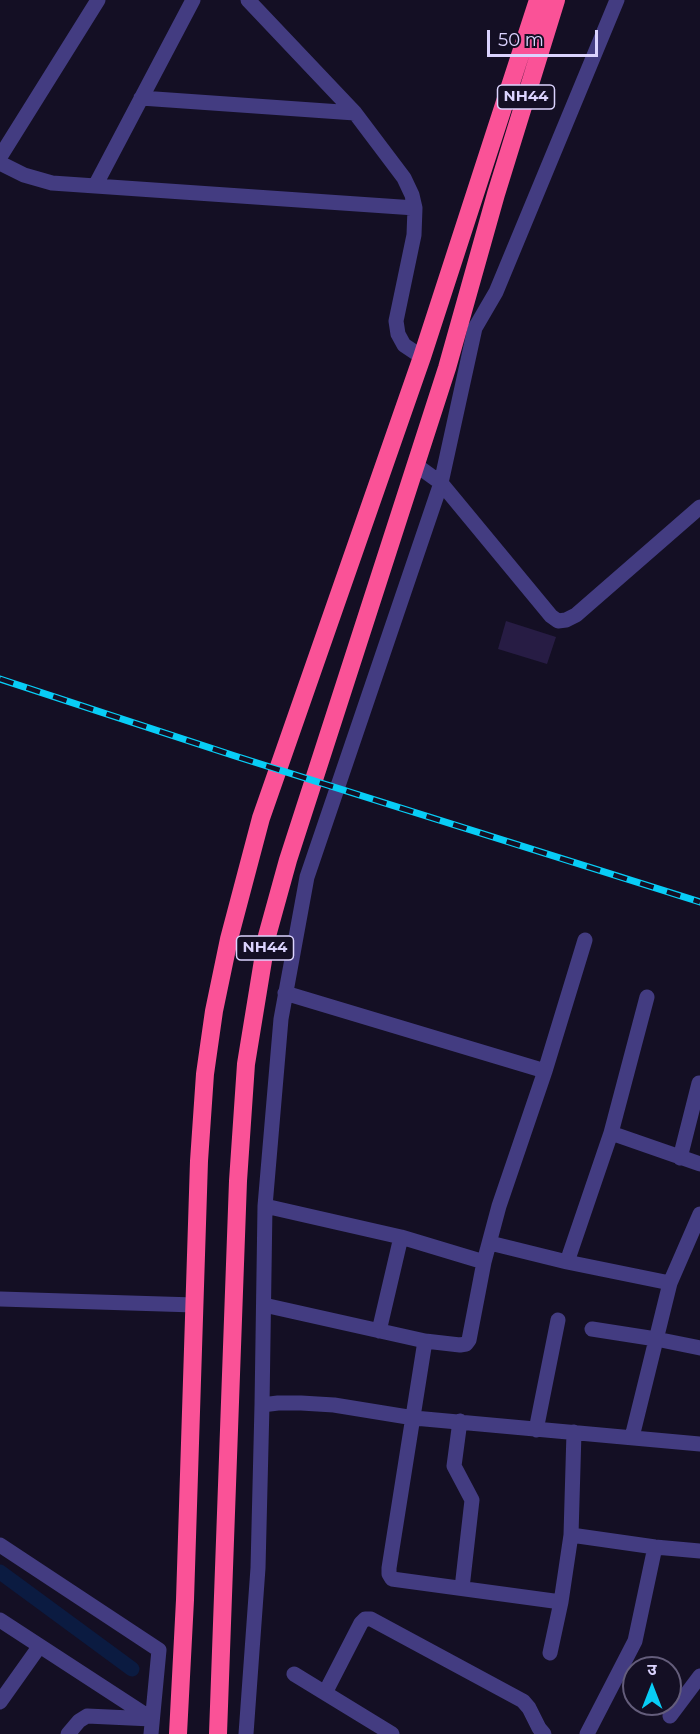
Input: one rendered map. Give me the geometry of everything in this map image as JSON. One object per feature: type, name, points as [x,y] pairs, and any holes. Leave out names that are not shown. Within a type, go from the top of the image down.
[{"type":"highway","name":"NH44","points":[[178,1734],[199,1161],[205,1074],[214,1011],[229,939],[261,819],[422,357],[538,0]]},
{"type":"highway","name":"NH44","points":[[218,1734],[238,1181],[246,1064],[267,936],[288,860],[354,651],[447,368],[496,194],[556,0]]},
{"type":"street","points":[[0,157],[98,0]]},
{"type":"street","points":[[95,186],[193,0]]},
{"type":"street","points":[[248,0],[355,113],[404,178],[415,208],[414,235],[396,321],[398,334],[404,345],[422,357]]},
{"type":"street","points":[[246,1734],[258,1568],[265,1206],[280,1019],[307,877],[441,483],[476,328],[496,292],[617,0]]},
{"type":"street","points":[[141,98],[355,113]]},
{"type":"street","points":[[0,163],[37,180],[52,183],[415,208]]},
{"type":"street","points":[[416,465],[441,483],[550,616],[558,621],[576,615],[700,507]]},
{"type":"street","points":[[264,1305],[425,1341],[466,1344],[469,1340],[484,1262],[498,1206],[545,1071],[585,940]]},
{"type":"street","points":[[285,993],[545,1071]]},
{"type":"street","points":[[567,1262],[611,1133],[647,997]]},
{"type":"street","points":[[680,1158],[699,1083]]},
{"type":"street","points":[[611,1133],[700,1164]]},
{"type":"street","points":[[265,1206],[401,1237],[484,1262]]},
{"type":"street","points":[[632,1437],[670,1283],[700,1214]]},
{"type":"street","points":[[379,1330],[401,1237]]},
{"type":"street","points":[[489,1243],[670,1283]]},
{"type":"street","points":[[0,1299],[195,1305]]},
{"type":"street","points":[[536,1430],[558,1320]]},
{"type":"street","points":[[592,1329],[700,1348]]},
{"type":"street","points":[[425,1341],[389,1574],[393,1579],[561,1602]]},
{"type":"street","points":[[262,1405],[278,1403],[334,1405],[414,1418],[700,1444]]},
{"type":"street","points":[[460,1421],[454,1466],[471,1500],[462,1588]]},
{"type":"street","points":[[550,1653],[561,1602],[571,1535],[574,1432]]},
{"type":"street","points":[[571,1535],[700,1551]]},
{"type":"street","points":[[0,1545],[159,1650],[151,1726]]},
{"type":"street","points":[[587,1734],[635,1641],[655,1547]]},
{"type":"street","points":[[325,1693],[365,1619],[523,1701],[544,1734]]},
{"type":"street","points":[[0,1620],[151,1726]]},
{"type":"street","points":[[0,1702],[39,1647]]},
{"type":"street","points":[[294,1674],[392,1734]]},
{"type":"street","points":[[682,1700],[700,1676]]},
{"type":"street","points":[[68,1734],[79,1721],[87,1716],[151,1726]]},
{"type":"building","points":[[506,621],[556,637],[547,664],[498,649]]},
{"type":"waterway","points":[[0,1572],[132,1669]]},
{"type":"railway","points":[[0,679],[235,756],[700,902]]}]
